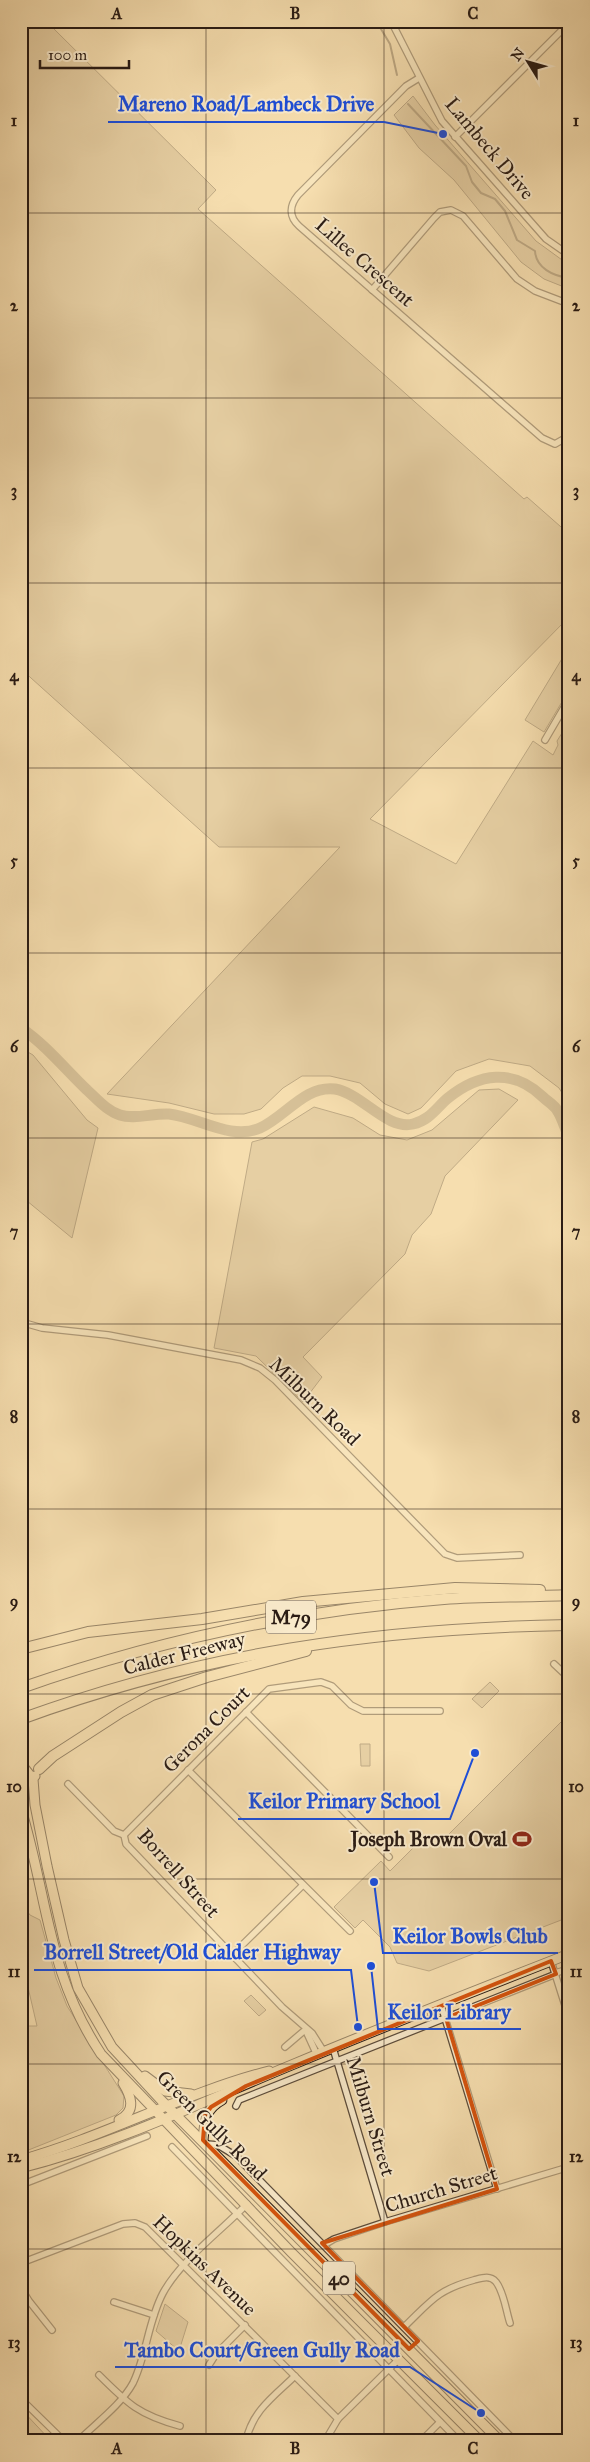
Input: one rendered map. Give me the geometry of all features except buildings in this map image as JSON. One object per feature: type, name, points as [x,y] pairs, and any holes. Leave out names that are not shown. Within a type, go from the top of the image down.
[{"type":"highway","points":[[21,1649],[88,1632],[377,1594],[454,1588],[569,1593]]},
{"type":"highway","name":"Calder Freeway","points":[[21,1688],[134,1652],[278,1619],[339,1610],[444,1599],[569,1593]]},
{"type":"highway","name":"Calder Freeway","points":[[21,1720],[110,1689],[197,1666],[280,1649],[375,1635],[484,1626],[569,1625]]},
{"type":"highway","points":[[39,1769],[53,1756],[121,1712],[152,1695],[207,1677],[375,1635]]},
{"type":"main road","points":[[21,1764],[33,1779]]},
{"type":"main road","points":[[21,1784],[33,1779],[39,1769]]},
{"type":"main road","name":"Green Gully Road","points":[[33,1779],[35,1805],[64,1940],[78,1988],[98,2026],[121,2058],[166,2105],[205,2142],[500,2441]]},
{"type":"main road","name":"Green Gully Road","points":[[21,1809],[47,1926],[63,1982],[91,2038],[109,2062],[154,2110],[480,2441]]},
{"type":"main road","points":[[21,2168],[94,2146],[176,2114],[246,2086],[293,2064],[569,1954]]},
{"type":"main road","points":[[121,2058],[165,2091],[181,2094],[200,2093]]},
{"type":"main road","points":[[39,2155],[128,2114],[131,2106],[130,2097],[109,2062]]},
{"type":"main road","points":[[21,2160],[39,2155],[238,2079],[293,2064]]},
{"type":"main road","points":[[205,2142],[204,2122],[208,2111],[246,2086]]},
{"type":"main road","points":[[398,2359],[409,2349]]},
{"type":"street","name":"Lambeck Drive","points":[[391,21],[437,114],[455,137],[546,239],[569,255]]},
{"type":"street","points":[[455,137],[569,23]]},
{"type":"street","name":"Lillee Crescent","points":[[419,78],[406,86],[291,204],[291,215],[296,223],[545,440],[555,444],[569,436]]},
{"type":"street","points":[[372,290],[434,218],[440,212],[451,210],[463,216],[521,282],[535,291],[569,304]]},
{"type":"street","points":[[545,740],[569,699]]},
{"type":"street","name":"Milburn Road","points":[[21,1322],[42,1328],[152,1343],[241,1360],[254,1365],[275,1380],[445,1554],[457,1558],[520,1555]]},
{"type":"street","points":[[554,1664],[569,1678]]},
{"type":"street","name":"Gerona Court","points":[[124,1835],[269,1690],[321,1682],[332,1686],[350,1705],[363,1711],[440,1711]]},
{"type":"street","points":[[246,1712],[389,1856]]},
{"type":"street","points":[[188,1770],[350,1931]]},
{"type":"street","name":"Borrell Street","points":[[68,1784],[114,1832],[124,1835],[126,1844],[305,2030],[321,2053]]},
{"type":"street","points":[[232,1955],[303,1885]]},
{"type":"street","points":[[551,1961],[569,2018]]},
{"type":"street","points":[[236,2106],[238,2100],[569,1969]]},
{"type":"street","points":[[442,2005],[497,2189]]},
{"type":"street","points":[[285,2048],[305,2030]]},
{"type":"street","name":"Milburn Street","points":[[334,2048],[385,2222]]},
{"type":"street","points":[[21,2185],[147,2136]]},
{"type":"street","points":[[205,2142],[229,2150],[515,2441]]},
{"type":"street","points":[[172,2147],[459,2441]]},
{"type":"street","name":"Church Street","points":[[324,2246],[334,2239],[385,2222],[569,2168]]},
{"type":"street","points":[[78,2441],[122,2398],[135,2377],[154,2315],[163,2293],[185,2265],[247,2204]]},
{"type":"street","name":"Hopkins Avenue","points":[[21,2263],[115,2226],[130,2223],[149,2230],[338,2419]]},
{"type":"street","points":[[404,2327],[439,2292],[450,2286],[484,2277],[495,2281],[499,2287],[510,2323]]},
{"type":"street","points":[[21,2288],[28,2301],[52,2330]]},
{"type":"street","points":[[114,2302],[154,2315]]},
{"type":"street","points":[[209,2365],[216,2354],[245,2325]]},
{"type":"street","points":[[409,2349],[418,2341]]},
{"type":"street","points":[[325,2441],[338,2419],[398,2359]]},
{"type":"street","points":[[99,2375],[122,2398],[149,2416],[180,2426]]},
{"type":"street","points":[[246,2441],[255,2415],[295,2376]]},
{"type":"street","points":[[21,2399],[62,2441]]},
{"type":"street","points":[[420,2441],[440,2422]]},
{"type":"highlighted area","points":[[551,1961],[556,1974],[446,2018],[497,2189],[322,2243],[418,2341],[409,2349],[203,2140],[205,2115],[211,2107],[246,2086]]},
{"type":"shaded area","points":[[21,21],[46,21],[216,190],[198,209],[524,499],[527,497],[569,534],[569,617],[370,819],[456,864],[533,741],[553,755],[558,745],[557,741],[567,725],[569,727],[569,1104],[559,1088],[530,1066],[489,1059],[456,1071],[421,1108],[408,1114],[385,1104],[360,1083],[330,1076],[302,1076],[283,1088],[261,1109],[244,1114],[214,1114],[169,1103],[107,1094],[340,847],[219,847],[21,669]]},
{"type":"shaded area","points":[[413,96],[435,125],[536,241],[569,265],[569,289],[544,279],[521,262],[454,180],[419,148],[394,115]]},
{"type":"shaded area","points":[[569,647],[569,690],[544,732],[525,720]]},
{"type":"shaded area","points":[[21,1048],[33,1055],[87,1120],[98,1128],[72,1238],[21,1196]]},
{"type":"shaded area","points":[[499,1089],[518,1100],[445,1176],[431,1214],[412,1235],[405,1254],[303,1357],[322,1377],[303,1402],[256,1356],[214,1348],[252,1142],[263,1139],[314,1107],[353,1118],[380,1135],[407,1140],[432,1130],[479,1090]]},
{"type":"shaded area","points":[[490,1682],[499,1691],[482,1708],[472,1699]]},
{"type":"shaded area","points":[[569,1714],[569,1917],[429,1971],[397,1963],[390,1947],[363,1920],[355,1928],[334,1907],[381,1861],[390,1871],[426,1835],[437,1846]]},
{"type":"shaded area","points":[[360,1744],[370,1744],[370,1766],[361,1766]]},
{"type":"shaded area","points":[[22,1904],[30,1915],[40,1920],[56,1978],[67,2006],[124,2096],[123,2108],[116,2115],[21,2153],[21,2026],[37,2026],[21,1957]]},
{"type":"shaded area","points":[[251,1995],[266,2010],[259,2016],[244,2001]]},
{"type":"shaded area","points":[[165,2304],[188,2322],[179,2351],[156,2331]]},
{"type":"shaded area","points":[[21,2409],[51,2441],[21,2441]]},
{"type":"waterway","points":[[378,24],[390,44],[397,75]]},
{"type":"waterway","points":[[408,104],[466,166],[472,182],[481,193],[495,199],[505,211],[517,240],[535,251],[538,262],[546,270],[569,278]]},
{"type":"waterway","points":[[21,1028],[47,1050],[102,1104],[111,1111],[125,1116],[137,1117],[169,1114],[226,1130],[249,1131],[269,1123],[314,1092],[324,1089],[335,1089],[355,1097],[393,1122],[413,1124],[424,1120],[448,1098],[472,1083],[496,1077],[520,1081],[543,1097],[557,1110],[569,1137]]},
{"type":"place","name":"Mareno Road/Lambeck Drive","points":[[443,134]]},
{"type":"place","name":"Keilor Primary School","points":[[475,1753]]},
{"type":"place","name":"Joseph Brown Oval","points":[[522,1839]]},
{"type":"place","name":"Keilor Bowls Club","points":[[374,1882]]},
{"type":"place","name":"Keilor Library","points":[[371,1966]]},
{"type":"place","name":"Borrell Street/Old Calder Highway","points":[[358,2027]]},
{"type":"place","name":"Tambo Court/Green Gully Road","points":[[481,2413]]}]
